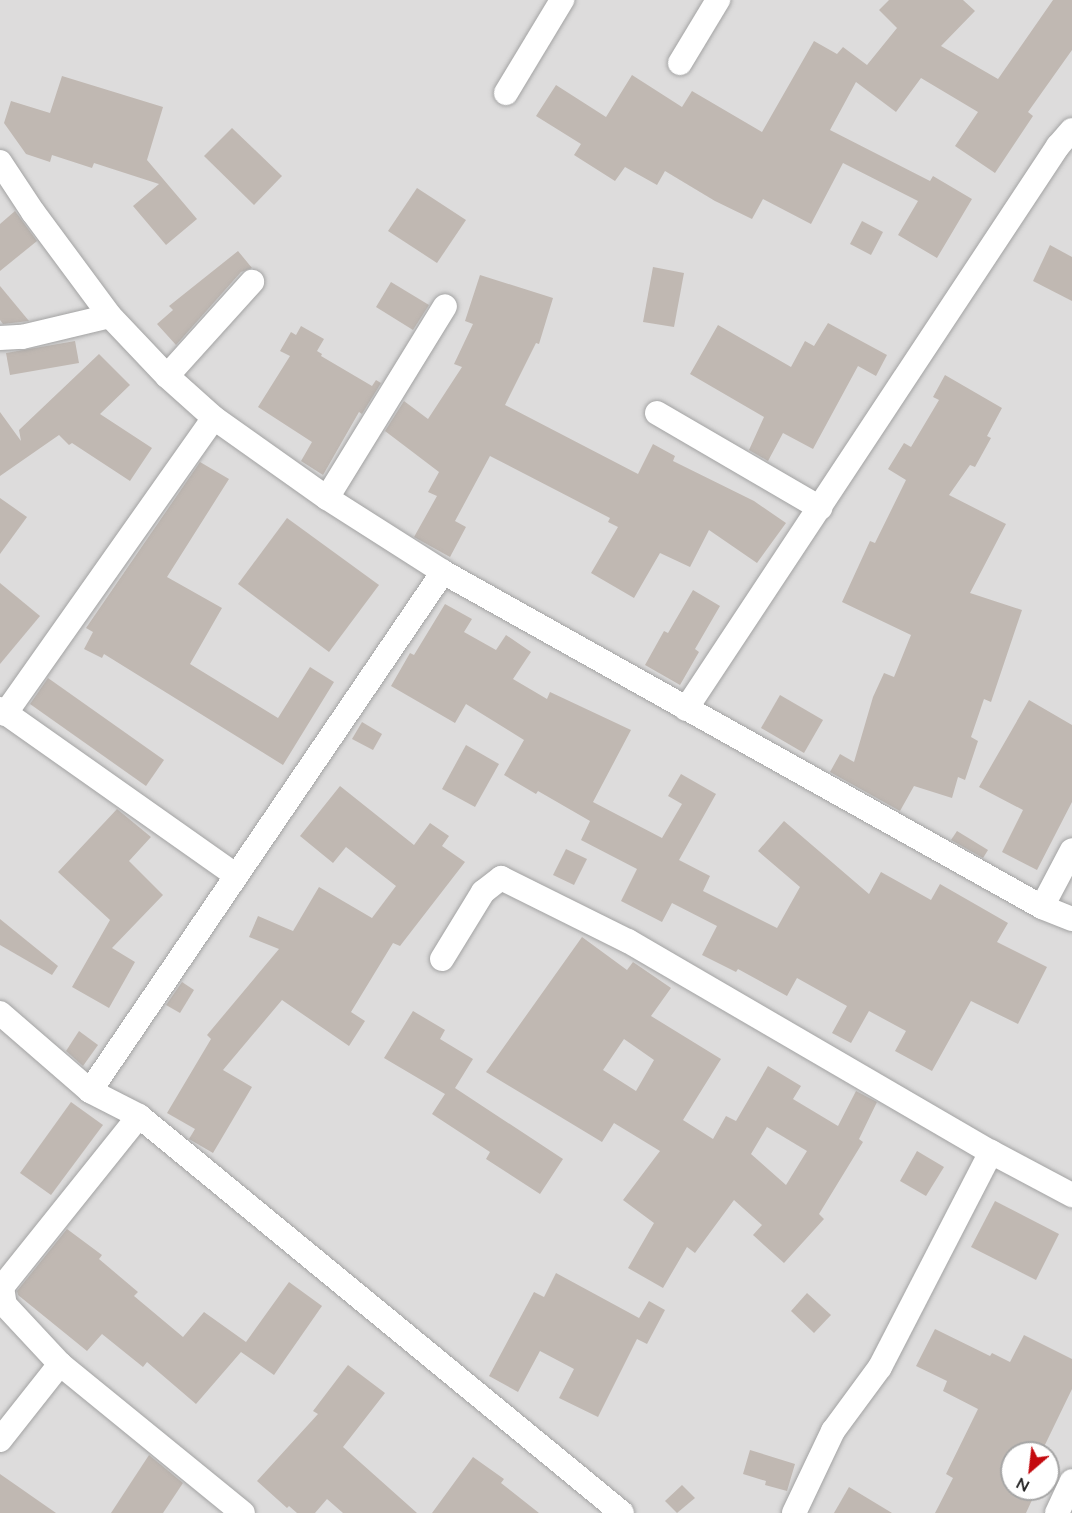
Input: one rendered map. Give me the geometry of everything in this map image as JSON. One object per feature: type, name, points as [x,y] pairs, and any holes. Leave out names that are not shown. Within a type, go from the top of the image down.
[{"type":"street","points":[[506,93],[562,0]]},
{"type":"street","points":[[680,63],[718,0]]},
{"type":"street","points":[[686,710],[1058,146],[1072,130]]},
{"type":"street","points":[[0,162],[33,212],[110,316],[167,376],[214,417],[327,498],[443,572],[686,710],[1042,907],[1072,919]]},
{"type":"street","points":[[167,376],[252,282]]},
{"type":"street","points":[[327,498],[445,306]]},
{"type":"street","points":[[0,338],[22,337],[110,316]]},
{"type":"street","points":[[657,413],[820,507]]},
{"type":"street","points":[[214,417],[3,711],[235,875]]},
{"type":"street","points":[[90,1091],[443,572]]},
{"type":"street","points":[[1042,907],[1072,850]]},
{"type":"street","points":[[442,959],[483,892],[501,878],[628,941],[991,1152],[1072,1195]]},
{"type":"street","points":[[0,1014],[90,1091],[139,1116],[622,1513]]},
{"type":"street","points":[[139,1116],[2,1287],[3,1304],[60,1364],[243,1513]]},
{"type":"street","points":[[794,1513],[833,1431],[880,1367],[991,1152]]},
{"type":"street","points":[[0,1440],[60,1364]]},
{"type":"street","points":[[1057,1513],[1072,1481]]},
{"type":"shaded area","points":[[0,0],[1072,0],[1072,1513],[0,1513]]},
{"type":"building","points":[[889,0],[963,0],[975,11],[941,46],[998,79],[1053,0],[1072,0],[1072,50],[1028,112],[1033,116],[995,173],[955,146],[978,112],[921,78],[896,112],[856,82],[830,130],[930,181],[933,176],[972,199],[937,258],[898,235],[918,201],[843,163],[811,224],[763,199],[752,219],[715,201],[665,171],[657,185],[625,167],[615,181],[574,155],[581,144],[536,116],[556,85],[606,117],[632,75],[682,107],[692,91],[762,132],[814,41],[837,54],[843,47],[867,65],[897,28],[879,10]]},
{"type":"building","points":[[62,76],[163,107],[147,160],[197,219],[166,245],[133,206],[159,184],[94,163],[92,168],[52,155],[50,162],[26,154],[4,123],[11,101],[50,113]]},
{"type":"building","points":[[232,128],[282,176],[254,205],[204,156]]},
{"type":"building","points":[[417,188],[466,220],[437,263],[388,231]]},
{"type":"building","points":[[15,211],[37,241],[0,271],[0,224]]},
{"type":"building","points":[[862,221],[883,232],[871,255],[850,244]]},
{"type":"building","points":[[1050,245],[1072,257],[1072,301],[1033,281]]},
{"type":"building","points":[[238,251],[252,268],[241,272],[176,345],[157,324],[173,310],[169,306]]},
{"type":"building","points":[[653,267],[684,273],[674,327],[643,322]]},
{"type":"building","points":[[480,275],[553,298],[539,344],[536,343],[505,405],[638,474],[653,444],[675,456],[673,461],[754,501],[786,523],[757,563],[709,530],[690,567],[660,553],[634,598],[591,573],[618,527],[608,522],[610,518],[490,456],[455,521],[466,527],[450,557],[414,537],[437,496],[428,492],[439,472],[385,431],[404,401],[428,419],[462,367],[454,364],[473,324],[465,321]]},
{"type":"building","points":[[391,282],[429,305],[413,330],[376,307]]},
{"type":"building","points":[[0,286],[29,321],[3,324],[0,320]]},
{"type":"building","points":[[828,323],[887,355],[876,376],[858,366],[813,449],[783,433],[768,461],[749,450],[764,417],[690,374],[718,325],[791,367],[805,341],[814,346]]},
{"type":"building","points":[[301,326],[324,339],[317,351],[322,354],[321,356],[372,386],[376,380],[381,383],[362,414],[359,412],[323,475],[301,461],[312,442],[258,407],[290,356],[280,351],[291,332],[296,335]]},
{"type":"building","points":[[75,341],[79,363],[10,375],[6,353]]},
{"type":"building","points":[[99,354],[130,385],[100,414],[152,448],[130,481],[72,443],[69,445],[59,435],[0,476],[0,412],[21,441],[19,430]]},
{"type":"building","points":[[945,375],[1002,408],[987,436],[991,438],[975,467],[970,465],[949,495],[1006,524],[970,593],[1022,610],[991,702],[984,699],[971,737],[978,741],[965,780],[958,777],[952,798],[914,786],[900,811],[830,772],[840,754],[854,762],[873,697],[884,673],[894,677],[911,635],[842,602],[870,541],[875,543],[906,480],[888,469],[904,443],[911,447],[939,400],[933,397]]},
{"type":"building","points":[[200,462],[229,479],[167,577],[222,608],[190,664],[278,718],[310,667],[334,682],[283,765],[104,654],[102,658],[84,649],[93,632],[86,628]]},
{"type":"building","points":[[0,498],[27,517],[0,554]]},
{"type":"building","points":[[287,518],[379,585],[329,652],[238,584]]},
{"type":"building","points":[[0,583],[40,616],[0,664]]},
{"type":"building","points":[[693,590],[720,606],[695,649],[699,652],[680,685],[645,665],[664,631],[668,633]]},
{"type":"building","points":[[445,604],[472,619],[464,632],[496,650],[506,635],[531,652],[513,679],[547,699],[550,692],[631,730],[593,802],[662,838],[682,804],[668,796],[681,774],[716,794],[679,860],[710,876],[703,891],[777,928],[800,887],[758,851],[784,821],[869,894],[881,872],[931,900],[940,884],[1008,923],[997,942],[1047,967],[1018,1024],[971,1001],[932,1071],[895,1051],[906,1031],[869,1011],[851,1043],[832,1033],[847,1006],[797,978],[787,996],[738,969],[736,972],[702,955],[717,926],[672,903],[662,922],[621,901],[637,869],[581,840],[590,821],[538,791],[536,794],[504,775],[524,740],[466,704],[455,723],[391,686],[410,653],[414,655]]},
{"type":"building","points":[[48,678],[164,760],[146,786],[30,704]]},
{"type":"building","points":[[780,695],[823,720],[804,753],[761,728]]},
{"type":"building","points":[[1029,700],[1072,725],[1072,802],[1037,870],[1002,852],[1023,810],[979,787]]},
{"type":"building","points":[[362,722],[382,734],[373,750],[352,739]]},
{"type":"building","points":[[466,745],[499,764],[475,807],[442,789]]},
{"type":"building","points":[[340,786],[414,845],[430,823],[449,836],[442,846],[465,862],[400,946],[393,943],[351,1012],[365,1021],[349,1046],[282,1000],[223,1070],[252,1087],[213,1153],[189,1139],[195,1129],[167,1113],[211,1039],[207,1035],[279,949],[249,937],[258,916],[293,931],[319,887],[372,918],[396,886],[346,847],[333,863],[300,836]]},
{"type":"building","points":[[117,809],[151,837],[129,861],[163,895],[112,948],[135,962],[109,1008],[72,987],[110,920],[58,872]]},
{"type":"building","points":[[957,831],[988,850],[983,858],[951,840]]},
{"type":"building","points":[[566,849],[587,859],[574,885],[553,875]]},
{"type":"building","points":[[0,919],[58,966],[52,975],[0,945]]},
{"type":"building","points":[[582,937],[627,970],[633,962],[671,988],[651,1016],[721,1059],[683,1120],[713,1139],[726,1116],[736,1121],[768,1066],[801,1086],[793,1099],[838,1126],[856,1091],[877,1102],[859,1139],[863,1142],[819,1214],[824,1219],[784,1263],[753,1235],[762,1225],[734,1200],[695,1253],[687,1247],[663,1288],[628,1268],[654,1223],[623,1200],[660,1151],[614,1123],[602,1142],[486,1072]],"holes":[[[624,1039],[654,1060],[636,1091],[603,1070]],[[767,1127],[807,1151],[786,1185],[751,1154]]]},
{"type":"building","points":[[182,982],[194,990],[180,1013],[166,1005]]},
{"type":"building","points":[[413,1011],[445,1030],[440,1039],[473,1059],[455,1088],[563,1159],[540,1194],[486,1159],[490,1152],[432,1114],[445,1094],[384,1058]]},
{"type":"building","points":[[79,1031],[98,1045],[83,1066],[66,1051]]},
{"type":"building","points":[[71,1102],[103,1125],[51,1195],[20,1173]]},
{"type":"building","points":[[917,1151],[944,1167],[926,1196],[900,1181]]},
{"type":"building","points":[[995,1201],[1059,1234],[1036,1280],[971,1247]]},
{"type":"building","points":[[67,1229],[102,1255],[99,1259],[138,1292],[134,1296],[183,1337],[204,1312],[246,1342],[289,1282],[322,1306],[274,1375],[241,1352],[196,1404],[147,1362],[143,1367],[102,1334],[87,1351],[18,1295],[17,1291]]},
{"type":"building","points":[[556,1273],[639,1318],[649,1301],[665,1310],[647,1344],[637,1339],[598,1417],[559,1398],[574,1369],[540,1351],[518,1392],[489,1376],[534,1292],[544,1297]]},
{"type":"building","points":[[807,1293],[831,1315],[814,1333],[791,1311]]},
{"type":"building","points":[[935,1329],[990,1356],[992,1353],[1010,1362],[1024,1335],[1072,1359],[1072,1389],[1047,1441],[1000,1441],[1000,1501],[1032,1501],[1026,1513],[935,1513],[953,1478],[946,1474],[978,1409],[943,1391],[947,1381],[916,1366]]},
{"type":"building","points":[[348,1365],[385,1393],[343,1447],[417,1513],[343,1513],[327,1499],[315,1513],[297,1513],[289,1506],[287,1508],[257,1481],[318,1414],[313,1411]]},
{"type":"building","points":[[750,1450],[795,1464],[787,1491],[765,1485],[766,1481],[743,1474]]},
{"type":"building","points":[[149,1455],[183,1483],[163,1513],[111,1513]]},
{"type":"building","points":[[473,1457],[504,1479],[501,1483],[539,1513],[432,1513]]},
{"type":"building","points":[[0,1474],[56,1513],[0,1513]]},
{"type":"building","points":[[682,1485],[695,1498],[677,1513],[665,1501]]},
{"type":"building","points":[[849,1487],[892,1513],[834,1513]]}]
